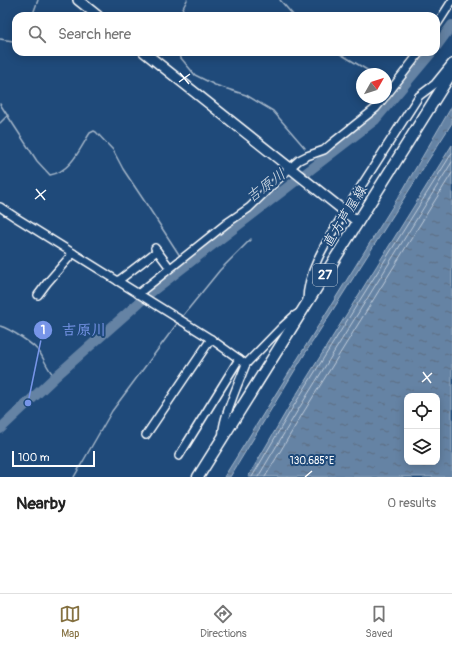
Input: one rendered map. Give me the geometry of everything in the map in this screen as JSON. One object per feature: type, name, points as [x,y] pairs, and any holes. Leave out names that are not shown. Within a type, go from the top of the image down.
[{"type":"main road","name":"直方芦屋線","points":[[198,477],[452,72]]},
{"type":"street","points":[[78,0],[93,12]]},
{"type":"street","points":[[440,20],[452,1]]},
{"type":"street","points":[[149,56],[358,222]]},
{"type":"street","points":[[392,88],[417,56]]},
{"type":"street","points":[[349,205],[419,96],[435,84],[452,63]]},
{"type":"street","points":[[138,294],[249,208],[307,156],[324,150],[379,104]]},
{"type":"street","points":[[0,206],[15,217],[211,339],[246,364]]},
{"type":"street","points":[[307,304],[308,285],[321,253],[341,218]]},
{"type":"street","points":[[118,281],[156,249],[170,268]]},
{"type":"street","points":[[38,295],[73,253]]},
{"type":"street","points":[[223,435],[222,432],[225,422],[246,364],[286,323],[301,312]]},
{"type":"street","points":[[146,435],[211,339]]},
{"type":"street","points":[[179,456],[239,359]]},
{"type":"water","points":[[452,106],[452,123],[306,352],[230,477],[224,477],[404,188]]},
{"type":"water","points":[[452,145],[452,477],[248,477],[290,405]]},
{"type":"waterway","points":[[34,12],[38,0]]},
{"type":"waterway","points":[[181,12],[187,0]]},
{"type":"waterway","points":[[280,0],[290,12]]},
{"type":"waterway","name":"吉原川","points":[[440,42],[452,25]]},
{"type":"waterway","points":[[0,39],[12,41]]},
{"type":"waterway","points":[[179,56],[195,75],[215,85],[246,95],[273,111],[305,148]]},
{"type":"waterway","points":[[344,56],[364,68]]},
{"type":"waterway","name":"吉原川","points":[[0,429],[55,377],[150,293],[375,120],[429,56]]},
{"type":"waterway","points":[[0,104],[37,161],[50,175],[64,169],[74,158],[90,133],[94,131],[96,132],[113,150],[123,169],[180,256]]},
{"type":"waterway","points":[[0,123],[8,115]]},
{"type":"waterway","points":[[181,318],[220,270],[251,239]]},
{"type":"waterway","points":[[74,477],[112,411],[179,321]]},
{"type":"waterway","points":[[0,326],[10,330],[33,345],[40,353],[55,377]]},
{"type":"place","name":"吉原川","points":[[28,403]]}]
